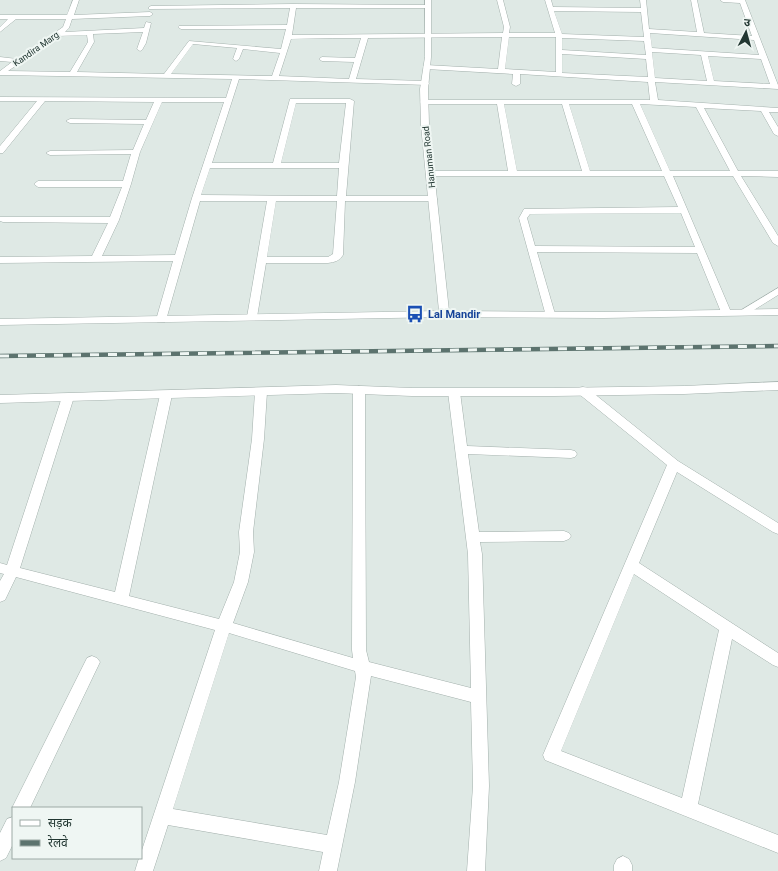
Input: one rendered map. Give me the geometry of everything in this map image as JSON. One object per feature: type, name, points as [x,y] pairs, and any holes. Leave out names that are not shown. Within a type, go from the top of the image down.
[{"type":"street","points":[[76,0],[81,0]]},
{"type":"street","name":"Kandira Marg","points":[[0,73],[66,28],[76,0]]},
{"type":"street","points":[[140,49],[143,43],[153,0]]},
{"type":"street","points":[[264,7],[267,0]]},
{"type":"street","points":[[500,0],[507,27],[501,70]]},
{"type":"street","points":[[548,0],[560,35],[559,74]]},
{"type":"street","points":[[643,0],[654,102]]},
{"type":"street","points":[[694,0],[701,34]]},
{"type":"street","points":[[426,67],[501,70],[776,87],[762,57],[742,0],[723,0]]},
{"type":"street","points":[[0,17],[69,17],[151,11],[293,6],[427,4]]},
{"type":"street","name":"Hanuman Road","points":[[427,4],[428,34],[424,102],[444,314]]},
{"type":"street","points":[[275,79],[288,37],[293,6]]},
{"type":"street","points":[[551,9],[644,10]]},
{"type":"street","points":[[0,30],[14,17]]},
{"type":"street","points":[[181,27],[289,27]]},
{"type":"street","points":[[58,34],[146,30]]},
{"type":"street","points":[[646,31],[756,38]]},
{"type":"street","points":[[72,74],[91,42],[90,32]]},
{"type":"street","points":[[288,37],[428,34],[560,35],[647,39]]},
{"type":"street","points":[[352,82],[365,36]]},
{"type":"street","points":[[166,76],[192,42],[283,51]]},
{"type":"street","points":[[236,59],[241,47]]},
{"type":"street","points":[[559,52],[704,54],[762,57]]},
{"type":"street","points":[[704,54],[711,83]]},
{"type":"street","points":[[0,59],[19,61]]},
{"type":"street","points":[[322,59],[358,60]]},
{"type":"street","points":[[516,84],[517,72]]},
{"type":"street","points":[[0,73],[425,83]]},
{"type":"street","points":[[162,320],[196,198],[236,78]]},
{"type":"street","points":[[0,99],[228,100]]},
{"type":"street","points":[[0,151],[42,100]]},
{"type":"street","points":[[96,258],[114,220],[127,184],[136,152],[159,100]]},
{"type":"street","points":[[262,260],[318,260],[334,258],[338,255],[343,166],[350,101],[293,101],[276,166]]},
{"type":"street","points":[[424,102],[654,102],[778,110]]},
{"type":"street","points":[[500,102],[513,174]]},
{"type":"street","points":[[565,102],[587,173]]},
{"type":"street","points":[[635,102],[684,210],[726,312]]},
{"type":"street","points":[[698,104],[707,124],[735,173],[778,243]]},
{"type":"street","points":[[764,110],[778,134]]},
{"type":"street","points":[[70,121],[149,122]]},
{"type":"street","points":[[0,140],[9,140]]},
{"type":"street","points":[[50,152],[136,152]]},
{"type":"street","points":[[207,165],[343,166]]},
{"type":"street","points":[[430,174],[778,174]]},
{"type":"street","points":[[38,184],[127,184]]},
{"type":"street","points":[[196,198],[433,199]]},
{"type":"street","points":[[252,317],[272,198]]},
{"type":"street","points":[[550,314],[523,218],[527,211],[684,210]]},
{"type":"street","points":[[3,219],[114,220]]},
{"type":"street","points":[[531,249],[701,250]]},
{"type":"street","points":[[0,260],[179,258]]},
{"type":"street","points":[[745,312],[778,290]]},
{"type":"street","points":[[0,322],[444,314],[778,312]]},
{"type":"street","points":[[0,399],[336,389],[454,392],[583,391],[778,386]]},
{"type":"street","points":[[328,871],[347,782],[364,677],[360,650],[359,390]]},
{"type":"street","points":[[583,391],[674,464],[778,529]]},
{"type":"street","points":[[144,871],[224,626],[241,582],[247,552],[246,532],[258,439],[261,392]]},
{"type":"street","points":[[454,392],[475,554],[478,621],[478,697],[481,786],[476,871]]},
{"type":"street","points":[[121,599],[166,395]]},
{"type":"street","points":[[0,596],[6,570],[68,397]]},
{"type":"street","points":[[461,450],[571,454]]},
{"type":"street","points":[[674,464],[551,755],[778,844]]},
{"type":"street","points":[[472,537],[564,536]]},
{"type":"street","points":[[631,564],[778,661]]},
{"type":"street","points":[[6,570],[224,626],[362,667],[478,697]]},
{"type":"street","points":[[688,809],[727,628]]},
{"type":"street","points":[[21,807],[92,662]]},
{"type":"street","points":[[163,816],[334,845]]},
{"type":"street","points":[[0,852],[12,827]]},
{"type":"railway","points":[[0,356],[778,346]]},
{"type":"place","name":"Lal Mandir","points":[[415,314]]}]
